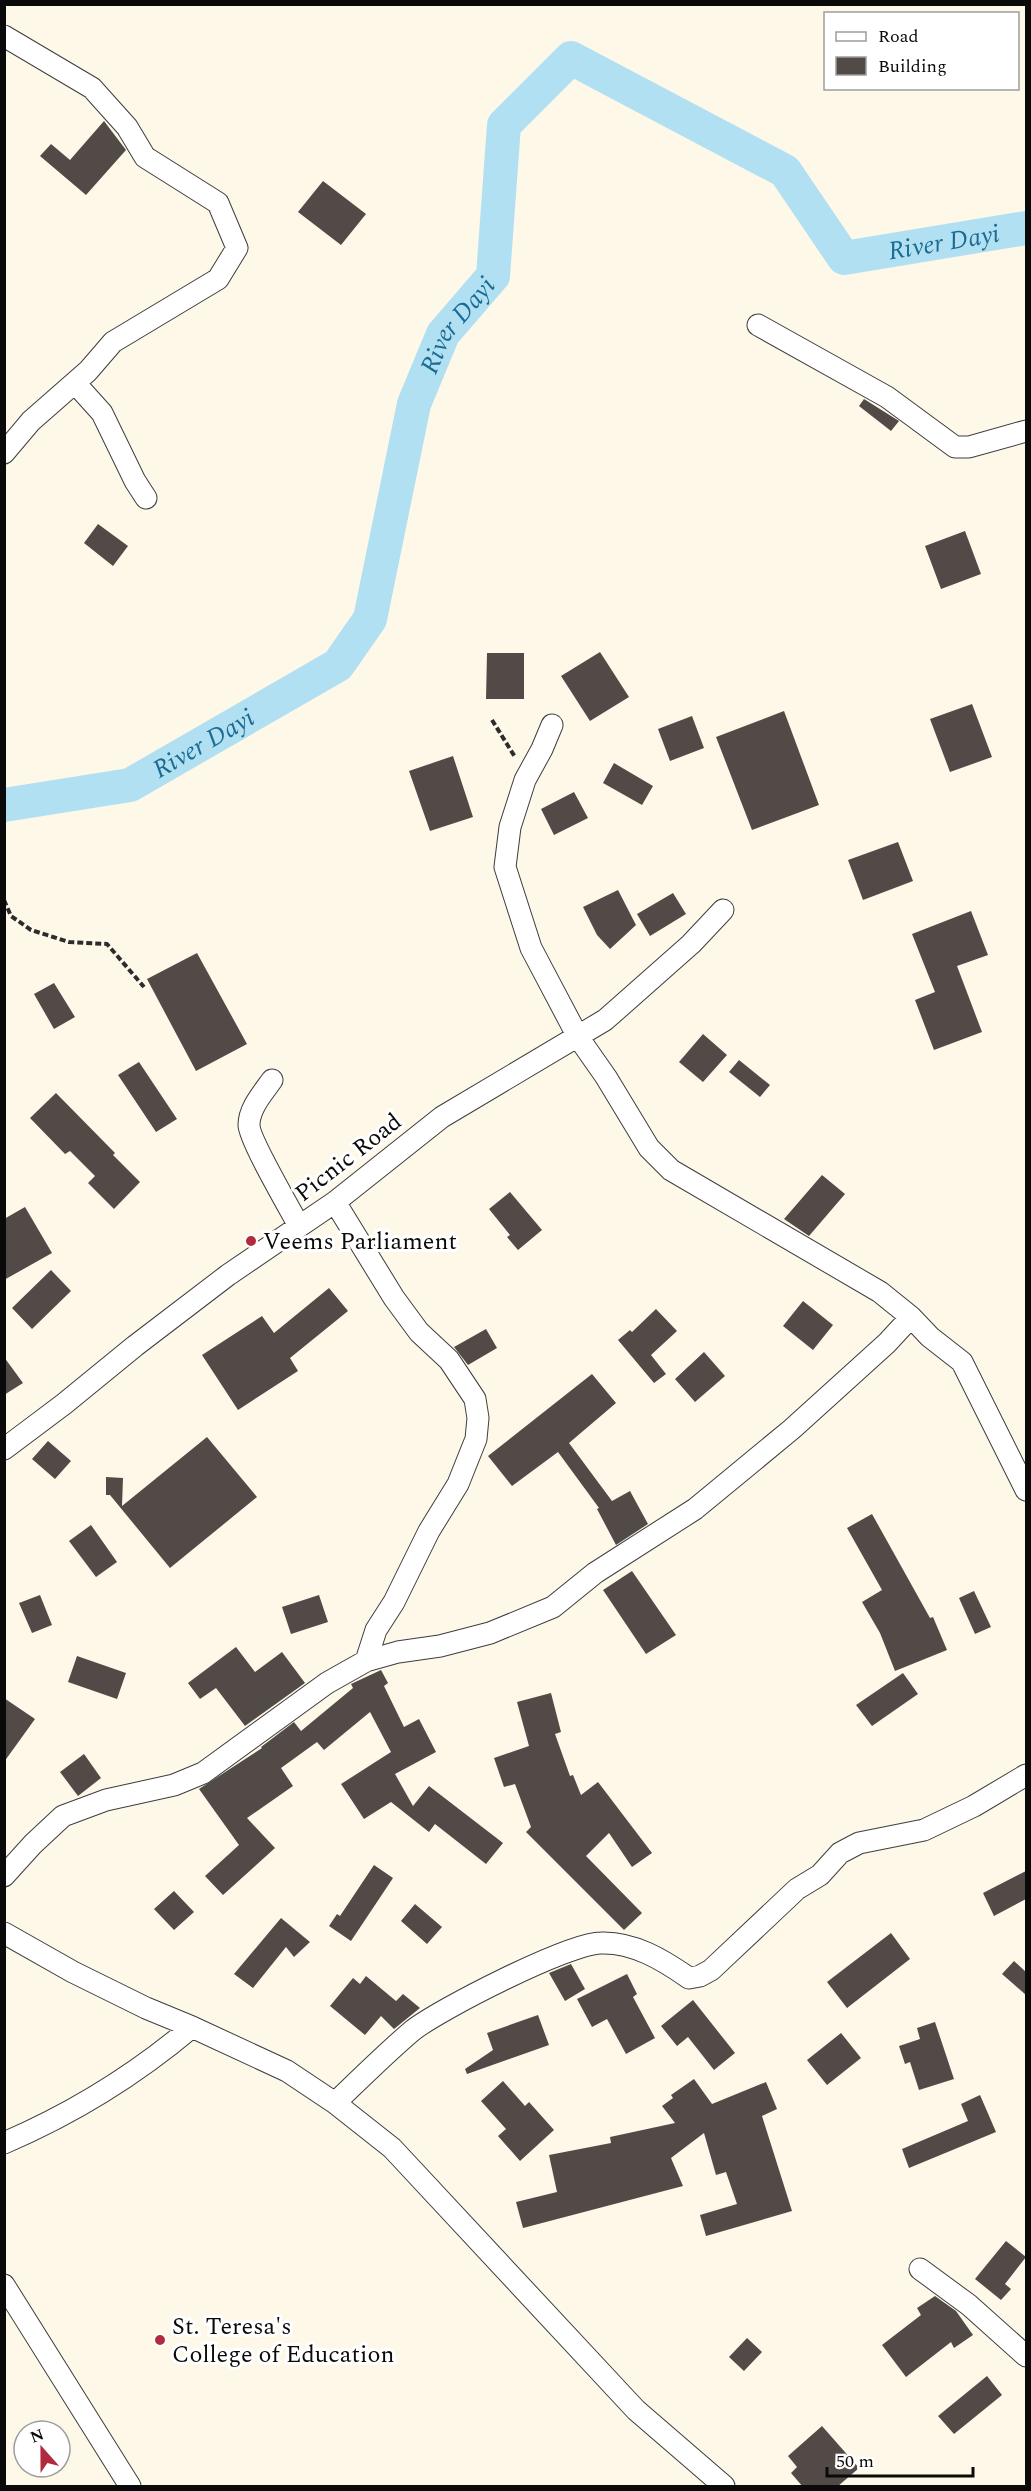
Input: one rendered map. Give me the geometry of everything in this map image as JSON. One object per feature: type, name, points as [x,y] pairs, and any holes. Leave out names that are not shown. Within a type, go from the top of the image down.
[{"type":"street","points":[[4,36],[92,88],[126,127],[145,157],[201,190],[218,203],[237,248],[218,279],[113,342],[75,383],[31,421],[4,453]]},
{"type":"street","points":[[758,325],[887,397],[955,447],[969,447],[1026,431]]},
{"type":"street","points":[[75,383],[102,413],[135,481],[146,498]]},
{"type":"street","points":[[552,725],[525,780],[510,827],[505,867],[531,948],[578,1037],[606,1077],[649,1148],[671,1170],[880,1292],[962,1362],[1026,1490]]},
{"type":"street","name":"Picnic Road","points":[[4,1449],[219,1282],[335,1202],[441,1117],[605,1020],[691,944],[723,910]]},
{"type":"street","points":[[272,1080],[254,1105],[248,1126],[299,1226]]},
{"type":"street","points":[[335,1202],[394,1298],[419,1332],[449,1360],[475,1399],[478,1418],[476,1439],[458,1484],[429,1531],[394,1602],[376,1630],[366,1661]]},
{"type":"street","points":[[4,1876],[63,1816],[106,1800],[174,1785],[203,1773],[327,1683],[366,1661],[398,1652],[440,1646],[490,1634],[553,1606],[595,1573],[695,1509],[792,1429],[887,1343],[911,1317]]},
{"type":"street","points":[[335,2103],[413,2030],[494,1986],[564,1952],[600,1942],[623,1944],[652,1954],[689,1978],[700,1976],[711,1970],[797,1889],[820,1875],[840,1853],[859,1843],[924,1830],[974,1806],[1026,1775]]},
{"type":"street","points":[[4,1933],[83,1977],[146,2008],[192,2026],[287,2071],[335,2103],[392,2148],[636,2410],[724,2487]]},
{"type":"street","points":[[4,2144],[53,2122],[107,2092],[153,2060],[192,2026]]},
{"type":"street","points":[[921,2269],[969,2305],[1026,2356]]},
{"type":"street","points":[[4,2285],[130,2487]]},
{"type":"path","points":[[492,720],[514,754]]},
{"type":"path","points":[[4,900],[11,916],[32,930],[69,942],[107,944],[144,987]]},
{"type":"building","points":[[104,121],[126,150],[86,195],[40,156],[51,144],[70,160]]},
{"type":"building","points":[[323,181],[366,214],[341,245],[298,212]]},
{"type":"building","points":[[864,399],[899,421],[891,431],[859,406]]},
{"type":"building","points":[[98,524],[128,546],[113,566],[84,543]]},
{"type":"building","points":[[965,531],[981,574],[941,589],[925,546]]},
{"type":"building","points":[[600,652],[629,697],[590,721],[561,676]]},
{"type":"building","points":[[487,653],[524,653],[524,699],[486,699]]},
{"type":"building","points":[[972,704],[992,757],[950,772],[930,719]]},
{"type":"building","points":[[784,711],[819,805],[752,830],[716,737]]},
{"type":"building","points":[[692,716],[704,748],[670,761],[658,729]]},
{"type":"building","points":[[453,756],[473,817],[430,831],[409,771]]},
{"type":"building","points":[[614,763],[653,786],[642,805],[603,783]]},
{"type":"building","points":[[574,792],[588,818],[554,835],[541,809]]},
{"type":"building","points":[[898,842],[913,881],[863,900],[848,860]]},
{"type":"building","points":[[618,890],[636,925],[610,949],[597,935],[583,907]]},
{"type":"building","points":[[673,893],[686,914],[650,936],[637,914]]},
{"type":"building","points":[[971,911],[988,955],[957,966],[982,1032],[934,1050],[915,1000],[935,992],[912,934]]},
{"type":"building","points":[[197,953],[247,1044],[196,1071],[147,979]]},
{"type":"building","points":[[54,983],[75,1017],[54,1029],[34,994]]},
{"type":"building","points":[[703,1034],[727,1055],[703,1082],[679,1062]]},
{"type":"building","points":[[739,1060],[770,1085],[760,1097],[729,1072]]},
{"type":"building","points":[[139,1062],[177,1119],[156,1132],[118,1075]]},
{"type":"building","points":[[56,1093],[140,1182],[114,1209],[88,1183],[95,1176],[70,1151],[65,1154],[30,1118]]},
{"type":"building","points":[[822,1175],[845,1194],[809,1236],[784,1219]]},
{"type":"building","points":[[510,1192],[542,1230],[518,1250],[507,1237],[510,1235],[489,1209]]},
{"type":"building","points":[[25,1207],[52,1253],[4,1280],[4,1219]]},
{"type":"building","points":[[51,1270],[71,1291],[32,1329],[12,1308]]},
{"type":"building","points":[[329,1288],[348,1311],[290,1358],[298,1371],[238,1410],[202,1355],[262,1316],[274,1333]]},
{"type":"building","points":[[803,1301],[833,1325],[813,1350],[783,1326]]},
{"type":"building","points":[[656,1309],[677,1331],[651,1355],[666,1374],[654,1383],[618,1340],[630,1330],[632,1332]]},
{"type":"building","points":[[486,1329],[497,1348],[468,1365],[454,1347]]},
{"type":"building","points":[[704,1352],[725,1376],[695,1402],[675,1379]]},
{"type":"building","points":[[4,1357],[23,1383],[4,1395]]},
{"type":"building","points":[[592,1374],[616,1403],[569,1443],[612,1501],[630,1491],[648,1524],[616,1545],[597,1509],[599,1508],[558,1452],[512,1486],[488,1456]]},
{"type":"building","points":[[207,1437],[257,1497],[170,1568],[110,1495],[106,1495],[106,1477],[123,1478],[122,1506]]},
{"type":"building","points":[[48,1441],[71,1461],[55,1479],[32,1459]]},
{"type":"building","points":[[872,1514],[930,1618],[933,1617],[947,1650],[895,1671],[880,1633],[862,1602],[882,1590],[847,1528]]},
{"type":"building","points":[[91,1525],[117,1562],[96,1577],[69,1541]]},
{"type":"building","points":[[632,1571],[676,1635],[646,1654],[603,1590]]},
{"type":"building","points":[[974,1591],[991,1627],[975,1634],[959,1598]]},
{"type":"building","points":[[40,1595],[52,1625],[32,1633],[19,1603]]},
{"type":"building","points":[[319,1595],[328,1622],[291,1634],[282,1607]]},
{"type":"building","points":[[236,1647],[255,1672],[282,1652],[305,1683],[245,1726],[216,1688],[200,1699],[188,1683]]},
{"type":"building","points":[[77,1656],[126,1673],[117,1699],[68,1682]]},
{"type":"building","points":[[381,1670],[388,1683],[384,1686],[404,1727],[419,1719],[436,1752],[395,1774],[413,1806],[429,1786],[503,1843],[486,1864],[435,1824],[429,1832],[391,1802],[364,1819],[341,1784],[391,1752],[370,1712],[324,1750],[317,1742],[281,1768],[293,1786],[247,1818],[275,1848],[223,1895],[205,1876],[239,1845],[199,1789],[262,1748],[294,1722],[301,1731],[353,1688],[351,1684]]},
{"type":"building","points":[[903,1673],[918,1694],[872,1726],[856,1705]]},
{"type":"building","points":[[551,1693],[561,1732],[555,1734],[570,1776],[573,1775],[581,1795],[598,1782],[652,1853],[632,1867],[609,1833],[586,1856],[642,1913],[624,1930],[526,1832],[531,1827],[515,1784],[504,1787],[494,1758],[529,1746],[517,1702]]},
{"type":"building","points":[[4,1698],[35,1719],[4,1762]]},
{"type":"building","points":[[84,1754],[101,1778],[78,1796],[60,1772]]},
{"type":"building","points":[[374,1865],[393,1878],[351,1941],[329,1926],[337,1914],[340,1916]]},
{"type":"building","points":[[1026,1871],[1026,1899],[994,1916],[983,1893]]},
{"type":"building","points":[[174,1891],[194,1912],[174,1930],[154,1909]]},
{"type":"building","points":[[415,1904],[442,1927],[427,1944],[401,1921]]},
{"type":"building","points":[[281,1918],[310,1942],[294,1957],[286,1947],[253,1988],[234,1974]]},
{"type":"building","points":[[891,1933],[910,1959],[847,2008],[827,1982]]},
{"type":"building","points":[[1014,1961],[1026,1972],[1026,1995],[1002,1974]]},
{"type":"building","points":[[571,1964],[585,1989],[565,2001],[549,1973]]},
{"type":"building","points":[[627,1974],[637,1994],[633,1997],[655,2038],[626,2054],[607,2019],[592,2027],[577,1999]]},
{"type":"building","points":[[366,1976],[396,2001],[403,1994],[420,2008],[394,2029],[381,2016],[365,2035],[330,2006],[353,1978],[360,1984]]},
{"type":"building","points":[[693,2000],[735,2053],[714,2070],[688,2037],[677,2046],[661,2026]]},
{"type":"building","points":[[538,2015],[549,2045],[467,2074],[465,2069],[493,2050],[487,2033]]},
{"type":"building","points":[[935,2022],[954,2079],[919,2090],[910,2062],[905,2064],[899,2046],[920,2039],[917,2028]]},
{"type":"building","points":[[841,2033],[861,2058],[827,2085],[807,2060]]},
{"type":"building","points":[[694,2079],[712,2104],[766,2082],[777,2109],[762,2116],[792,2211],[706,2236],[700,2215],[737,2204],[726,2172],[716,2175],[704,2133],[671,2158],[683,2186],[523,2228],[516,2202],[557,2192],[549,2155],[611,2143],[610,2137],[675,2123],[662,2106],[673,2098],[671,2095]]},
{"type":"building","points":[[503,2081],[525,2106],[529,2102],[554,2130],[520,2161],[498,2136],[506,2129],[481,2101]]},
{"type":"building","points":[[980,2095],[996,2132],[909,2168],[902,2149],[968,2121],[961,2104]]},
{"type":"building","points":[[1006,2241],[1026,2257],[1005,2284],[1011,2289],[1001,2300],[975,2279]]},
{"type":"building","points":[[935,2296],[956,2311],[973,2335],[954,2348],[951,2342],[906,2377],[882,2345],[921,2315],[917,2308]]},
{"type":"building","points":[[747,2338],[762,2352],[744,2371],[729,2357]]},
{"type":"building","points":[[987,2376],[1002,2395],[954,2434],[938,2416]]},
{"type":"building","points":[[822,2426],[859,2468],[837,2487],[803,2487],[791,2473],[797,2467],[788,2456]]},
{"type":"waterway","name":"River Dayi","points":[[4,805],[130,785],[338,665],[370,619],[414,404],[443,334],[493,276],[504,125],[571,58],[785,171],[844,258],[1026,228]]},
{"type":"place","name":"Veems Parliament","points":[[251,1241]]},
{"type":"place","name":"St. Teresa's College of Education","points":[[160,2340]]}]
